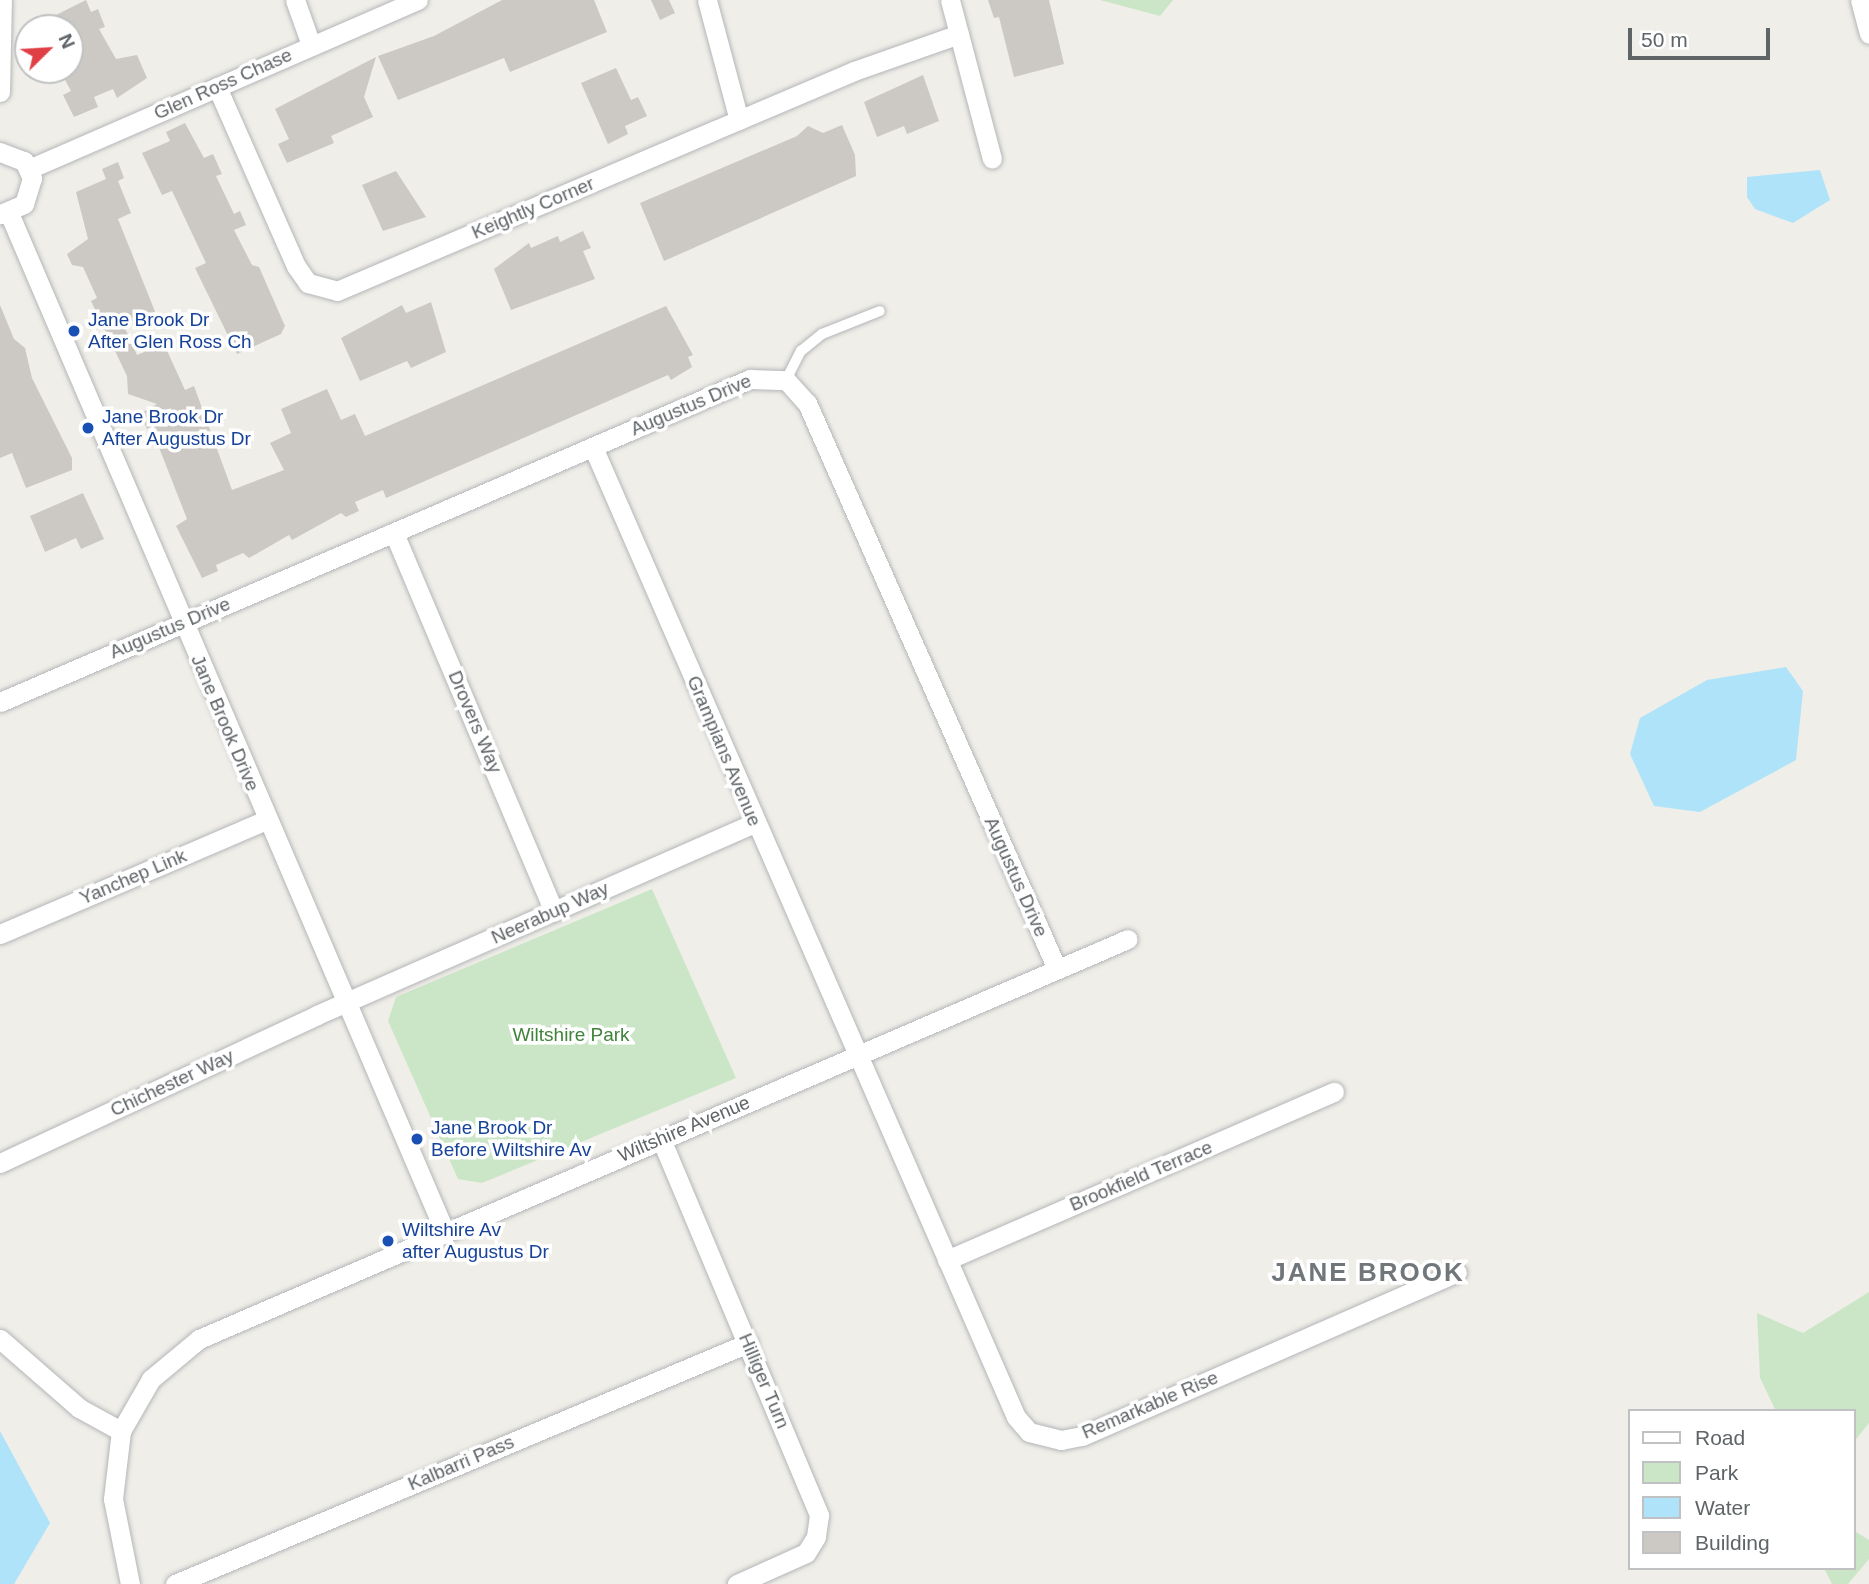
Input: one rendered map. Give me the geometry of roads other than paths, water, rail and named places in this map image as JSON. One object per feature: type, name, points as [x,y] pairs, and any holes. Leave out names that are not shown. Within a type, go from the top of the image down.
[{"type":"street","points":[[0,92],[2,0]]},
{"type":"street","points":[[295,0],[311,45]]},
{"type":"street","name":"Glen Ross Chase","points":[[29,169],[418,0]]},
{"type":"street","points":[[707,0],[739,120]]},
{"type":"street","points":[[950,0],[992,159]]},
{"type":"street","points":[[1860,0],[1869,34]]},
{"type":"street","name":"Keightly Corner","points":[[217,87],[296,267],[321,290],[354,285],[890,56],[958,34]]},
{"type":"street","points":[[0,152],[16,156],[29,169]]},
{"type":"street","name":"Jane Brook Drive","points":[[29,169],[29,196],[4,213],[445,1232]]},
{"type":"street","name":"Augustus Drive","points":[[0,702],[750,379],[786,380],[807,403],[1057,969]]},
{"type":"street","name":"Grampians Avenue","points":[[593,447],[857,1055]]},
{"type":"street","name":"Drovers Way","points":[[394,533],[554,912]]},
{"type":"street","name":"Yanchep Link","points":[[0,934],[266,820]]},
{"type":"street","name":"Neerabup Way","points":[[344,1003],[755,823]]},
{"type":"street","name":"Wiltshire Avenue","points":[[121,1431],[152,1379],[199,1339],[1128,939]]},
{"type":"street","name":"Chichester Way","points":[[0,1163],[344,1003]]},
{"type":"street","name":"Remarkable Rise","points":[[857,1055],[1016,1417],[1028,1432],[1061,1440],[1457,1272]]},
{"type":"street","name":"Brookfield Terrace","points":[[947,1260],[1334,1092]]},
{"type":"street","name":"Hilliger Turn","points":[[661,1139],[817,1505],[819,1527],[801,1557],[737,1584]]},
{"type":"street","points":[[0,1339],[79,1408],[121,1431],[113,1499],[130,1584]]},
{"type":"street","name":"Kalbarri Pass","points":[[175,1584],[748,1343]]},
{"type":"lane","points":[[786,380],[801,351],[822,334],[880,311]]},
{"type":"water","points":[[1820,170],[1830,200],[1793,223],[1755,209],[1747,197],[1747,177]]},
{"type":"water","points":[[1786,667],[1803,691],[1796,760],[1700,812],[1654,806],[1630,754],[1640,718],[1707,680]]},
{"type":"water","points":[[0,1431],[50,1523],[14,1584],[0,1584]]},
{"type":"place","name":"Jane Brook Dr After Glen Ross Ch","points":[[74,331]]},
{"type":"place","name":"Jane Brook Dr After Augustus Dr","points":[[88,428]]},
{"type":"place","name":"Jane Brook Dr Before Wiltshire Av","points":[[417,1139]]},
{"type":"place","name":"Wiltshire Av after Augustus Dr","points":[[388,1241]]},
{"type":"district","name":"JANE BROOK","points":[[1368,1273]]},
{"type":"park label","name":"Wiltshire Park","points":[[571,1035]]}]
